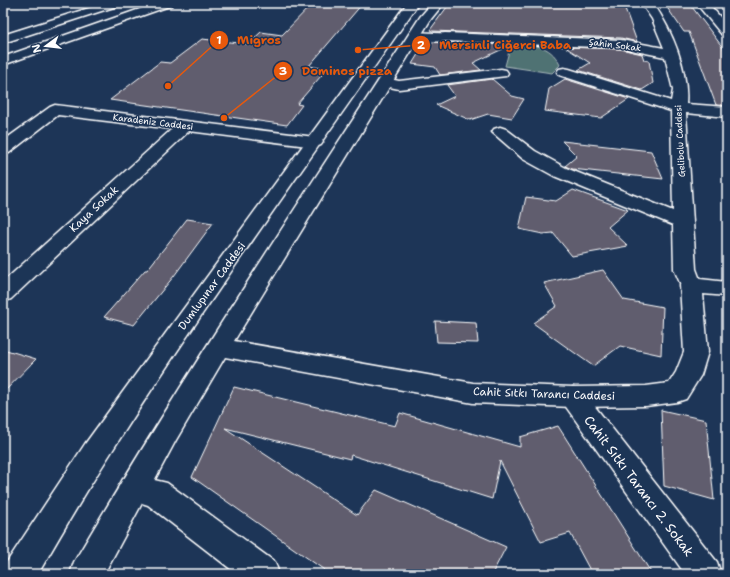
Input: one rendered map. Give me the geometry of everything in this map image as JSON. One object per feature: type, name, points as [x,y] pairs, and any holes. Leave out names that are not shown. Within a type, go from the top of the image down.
[{"type":"main road","points":[[3,39],[116,3]]},
{"type":"main road","points":[[3,50],[143,3]]},
{"type":"main road","points":[[3,61],[168,3]]},
{"type":"main road","name":"Dumlupınar Caddesi","points":[[18,574],[94,455],[174,338],[413,3]]},
{"type":"main road","points":[[86,574],[133,488],[218,347],[426,17],[438,3]]},
{"type":"main road","name":"Gelibolu Caddesi","points":[[647,3],[658,19],[672,54],[680,90],[678,108],[685,269],[691,285]]},
{"type":"main road","points":[[702,3],[727,33]]},
{"type":"main road","name":"Şahin Sokak","points":[[414,36],[432,38],[445,36],[593,42],[621,44],[672,54]]},
{"type":"main road","points":[[3,46],[22,43]]},
{"type":"main road","points":[[3,67],[32,56],[43,47]]},
{"type":"main road","points":[[564,72],[678,108],[727,112]]},
{"type":"main road","points":[[385,82],[399,85],[501,73]]},
{"type":"main road","name":"Karadeniz Caddesi","points":[[3,149],[55,110],[315,142]]},
{"type":"main road","name":"Kaya Sokak","points":[[3,294],[186,125]]},
{"type":"main road","points":[[500,132],[529,155],[560,172],[684,222]]},
{"type":"main road","points":[[691,285],[727,289]]},
{"type":"main road","name":"Cahit Sıtkı Tarancı Caddesi","points":[[218,347],[474,393],[573,397],[646,396],[678,392],[688,374],[696,352],[691,285]]},
{"type":"main road","name":"Cahit Sıtkı Tarancı 2. Sokak","points":[[573,397],[705,574]]},
{"type":"main road","points":[[133,488],[156,493],[263,574]]},
{"type":"green space","points":[[511,44],[533,45],[546,49],[556,58],[560,65],[552,73],[505,66]]},
{"type":"building","points":[[313,3],[363,3],[309,66],[327,69],[297,104],[302,105],[287,125],[110,100],[160,62],[170,63],[202,39],[248,44],[261,32],[282,35]]},
{"type":"building","points":[[450,3],[623,3],[637,42],[621,38],[430,30]]},
{"type":"building","points":[[678,3],[689,3],[727,53],[727,106],[716,105],[689,32],[684,32],[666,6],[679,6]]},
{"type":"building","points":[[445,42],[511,45],[473,63],[481,70],[440,75],[435,67],[412,64],[425,43]]},
{"type":"building","points":[[565,47],[621,49],[642,54],[644,60],[649,61],[653,83],[642,90],[578,70],[590,63]]},
{"type":"building","points":[[492,79],[512,96],[524,99],[512,118],[488,114],[470,120],[436,105],[455,96],[447,85]]},
{"type":"building","points":[[565,79],[629,99],[601,118],[545,111],[549,89]]},
{"type":"building","points":[[562,141],[651,151],[663,179],[572,169],[565,166],[577,156]]},
{"type":"building","points":[[573,190],[628,210],[608,227],[628,246],[572,256],[553,233],[543,234],[519,229],[526,197],[556,201]]},
{"type":"building","points":[[187,219],[213,223],[174,276],[134,325],[104,317],[145,270],[147,270]]},
{"type":"building","points":[[603,270],[624,300],[663,307],[661,355],[620,346],[593,366],[533,323],[557,306],[544,283]]},
{"type":"building","points":[[435,321],[476,323],[478,343],[437,342]]},
{"type":"building","points":[[3,349],[36,359],[3,393]]},
{"type":"building","points":[[234,387],[395,426],[400,413],[520,447],[520,437],[558,426],[652,574],[592,574],[570,533],[541,542],[500,461],[492,499],[351,455],[350,459],[225,428],[357,515],[376,490],[506,547],[492,574],[330,574],[192,477]]},
{"type":"building","points":[[661,410],[706,420],[714,500],[664,486]]},
{"type":"place","name":"Mersinli Ciğerci Baba","points":[[358,50]]},
{"type":"place","name":"Migros","points":[[168,86]]},
{"type":"place","name":"Dominos pizza","points":[[224,118]]}]
